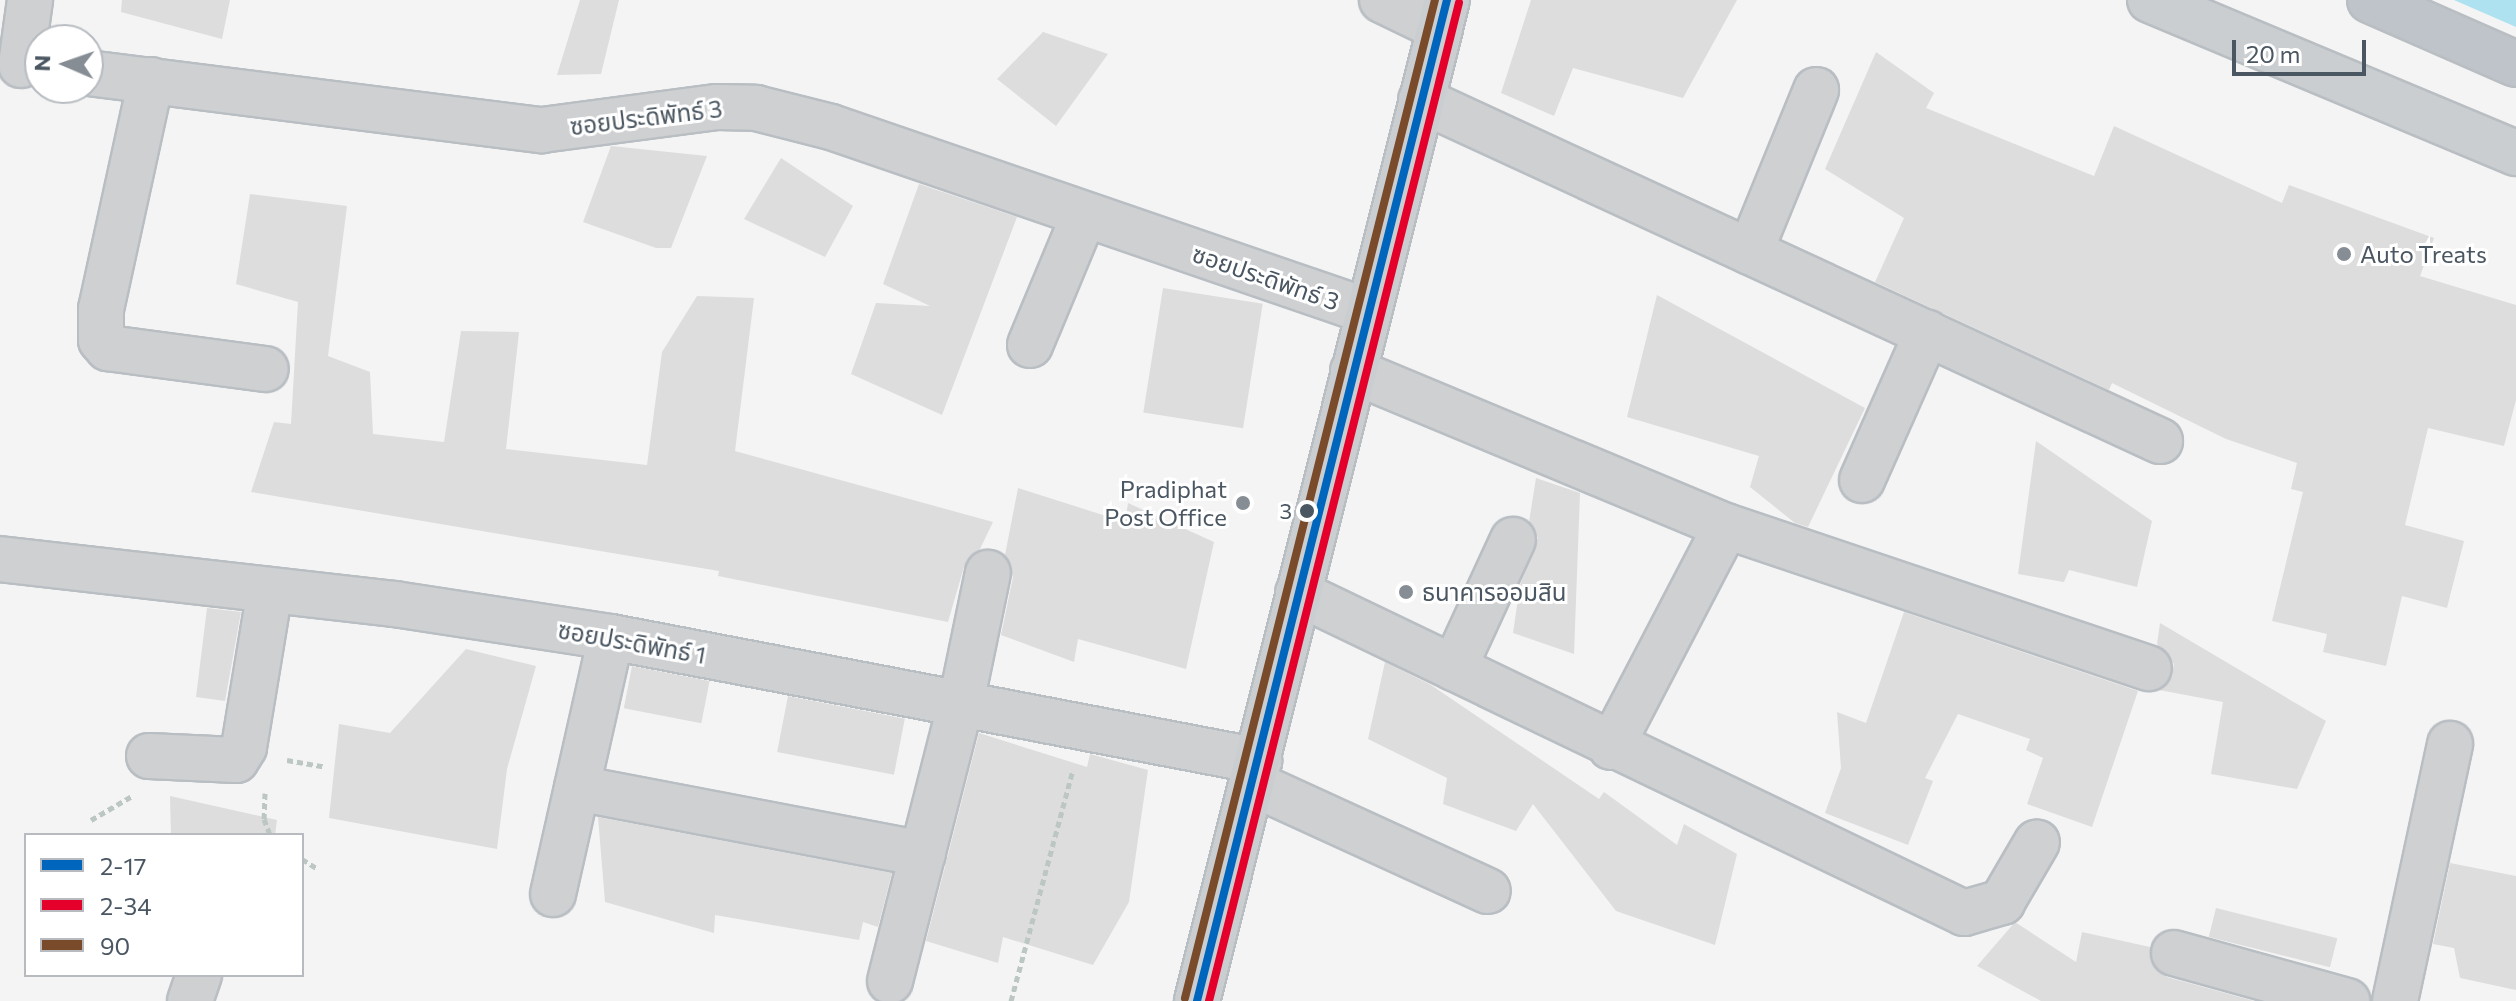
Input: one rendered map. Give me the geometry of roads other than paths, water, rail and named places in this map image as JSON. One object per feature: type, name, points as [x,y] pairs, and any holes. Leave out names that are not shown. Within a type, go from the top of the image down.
[{"type":"highway","points":[[2370,0],[2516,64]]},
{"type":"main road","points":[[2150,0],[2516,153]]},
{"type":"main road","points":[[1197,1001],[1443,14]]},
{"type":"street","points":[[20,65],[30,0]]},
{"type":"street","points":[[1382,0],[1443,14]]},
{"type":"street","name":"ซอยประดิพัทธ์ 3","points":[[104,75],[542,130],[717,107],[756,108],[831,127],[1367,311]]},
{"type":"street","points":[[151,80],[101,309],[101,340],[108,348],[266,369]]},
{"type":"street","points":[[1750,252],[1816,90]]},
{"type":"street","points":[[1421,100],[2160,441]]},
{"type":"street","points":[[1030,345],[1084,215]]},
{"type":"street","points":[[1862,480],[1927,333]]},
{"type":"street","points":[[1353,371],[1726,526],[2149,668]]},
{"type":"street","points":[[1611,747],[1726,526]]},
{"type":"street","points":[[1454,668],[1513,540]]},
{"type":"street","name":"ซอยประดิพัทธ์ 1","points":[[0,559],[270,590],[611,637],[1085,726],[1256,772],[1488,891]]},
{"type":"street","points":[[890,981],[961,703],[988,573]]},
{"type":"street","points":[[149,756],[236,760],[244,747],[270,590]]},
{"type":"street","points":[[1298,593],[1611,747],[1964,913],[2002,902],[2037,842]]},
{"type":"street","points":[[553,894],[611,637]]},
{"type":"street","points":[[2395,1001],[2450,744]]},
{"type":"street","points":[[577,788],[923,854]]},
{"type":"street","points":[[2174,953],[2347,1001]]},
{"type":"street","points":[[190,1001],[198,977]]},
{"type":"water","points":[[2454,0],[2516,0],[2516,27]]},
{"type":"place","name":"Auto Treats","points":[[2344,254]]},
{"type":"place","name":"Pradiphat Post Office","points":[[1243,503]]},
{"type":"place","name":"3","points":[[1307,511]]},
{"type":"place","name":"ธนาคารออมสิน","points":[[1406,592]]}]
